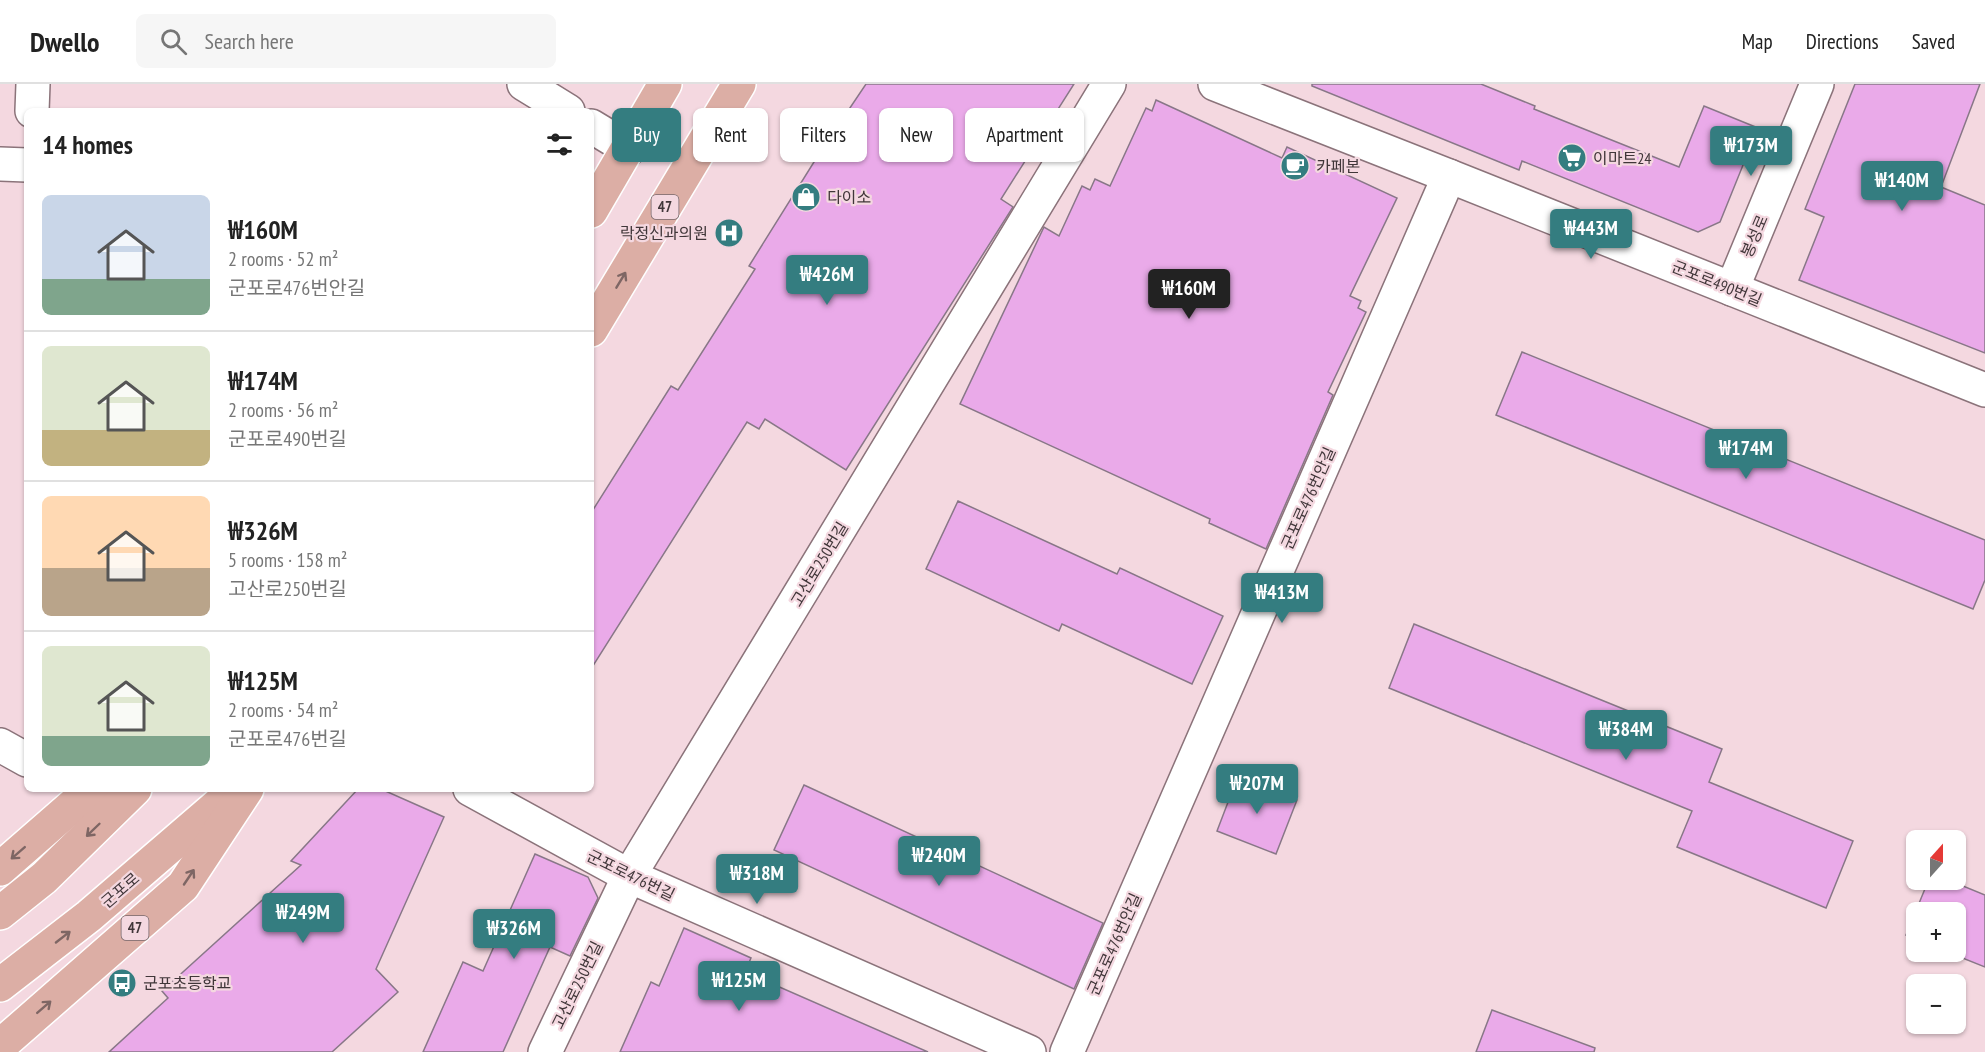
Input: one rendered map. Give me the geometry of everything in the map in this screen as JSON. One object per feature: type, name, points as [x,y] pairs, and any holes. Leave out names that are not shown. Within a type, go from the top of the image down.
[{"type":"main road","points":[[651,108],[665,84]]},
{"type":"main road","name":"47","points":[[594,325],[739,84]]},
{"type":"main road","points":[[594,202],[601,180],[617,162]]},
{"type":"main road","points":[[0,869],[85,792]]},
{"type":"main road","points":[[0,913],[44,878],[132,792]]},
{"type":"main road","name":"군포로","points":[[0,985],[89,916],[233,792]]},
{"type":"main road","name":"47","points":[[0,1046],[183,886],[245,792]]},
{"type":"street","points":[[32,108],[33,84]]},
{"type":"street","points":[[524,84],[563,108]]},
{"type":"street","name":"고산로250번길","points":[[544,1052],[629,876],[1109,84]]},
{"type":"street","name":"군포로490번길","points":[[1215,84],[1985,390]]},
{"type":"street","name":"봉성로","points":[[1732,289],[1817,84]]},
{"type":"street","points":[[594,128],[612,139]]},
{"type":"street","points":[[0,164],[24,165]]},
{"type":"street","name":"군포로476번안길","points":[[1067,1052],[1449,176]]},
{"type":"street","points":[[0,745],[24,758]]},
{"type":"street","name":"군포로476번길","points":[[475,792],[629,876],[1029,1052]]},
{"type":"building","points":[[866,84],[1074,84],[1059,108],[965,108],[965,162],[1024,162],[1001,199],[1013,207],[846,470],[765,419],[759,429],[747,422],[594,664],[594,508],[671,386],[678,390],[755,269],[749,266],[814,162],[867,162],[867,108],[850,108]]},
{"type":"building","points":[[1312,84],[1481,84],[1535,106],[1534,109],[1679,167],[1704,106],[1758,128],[1720,222],[1698,232],[1522,161],[1519,170],[1312,86]]},
{"type":"building","points":[[1855,84],[1980,84],[1941,187],[1985,205],[1985,353],[1799,280],[1824,217],[1805,209]]},
{"type":"building","points":[[1156,100],[1282,158],[1287,147],[1397,198],[1350,296],[1361,301],[1358,308],[1366,312],[1328,392],[1333,395],[1266,549],[1209,523],[1210,519],[960,404],[1044,227],[1059,236],[1082,186],[1090,190],[1095,179],[1110,186],[1146,108],[1152,111]]},
{"type":"building","points":[[1522,352],[1985,540],[1985,580],[1973,609],[1496,415]]},
{"type":"building","points":[[958,501],[1117,574],[1120,568],[1223,616],[1192,684],[1062,624],[1059,631],[926,569]]},
{"type":"building","points":[[1414,624],[1722,749],[1709,782],[1853,841],[1826,908],[1677,847],[1692,811],[1389,688]]},
{"type":"building","points":[[1238,776],[1297,800],[1276,854],[1217,831]]},
{"type":"building","points":[[804,785],[1103,923],[1074,989],[774,850]]},
{"type":"building","points":[[355,792],[388,792],[444,817],[376,969],[398,992],[332,1052],[109,1052],[168,998],[162,991],[301,865],[291,861]]},
{"type":"building","points":[[535,854],[588,877],[598,898],[570,956],[550,947],[503,1052],[423,1052],[463,962],[483,971]]},
{"type":"building","points":[[1966,887],[1985,895],[1985,967],[1966,959],[1966,902],[1920,902],[1924,890],[1966,890]]},
{"type":"building","points":[[684,928],[751,958],[745,972],[928,1052],[620,1052],[651,982],[659,986]]},
{"type":"building","points":[[1492,1010],[1595,1048],[1594,1052],[1476,1052]]},
{"type":"place","name":"이마트24","points":[[1572,158]]},
{"type":"place","name":"카페본","points":[[1295,166]]},
{"type":"place","name":"다이소","points":[[806,197]]},
{"type":"place","name":"락정신과의원","points":[[729,233]]},
{"type":"place","name":"군포초등학교","points":[[122,983]]}]
